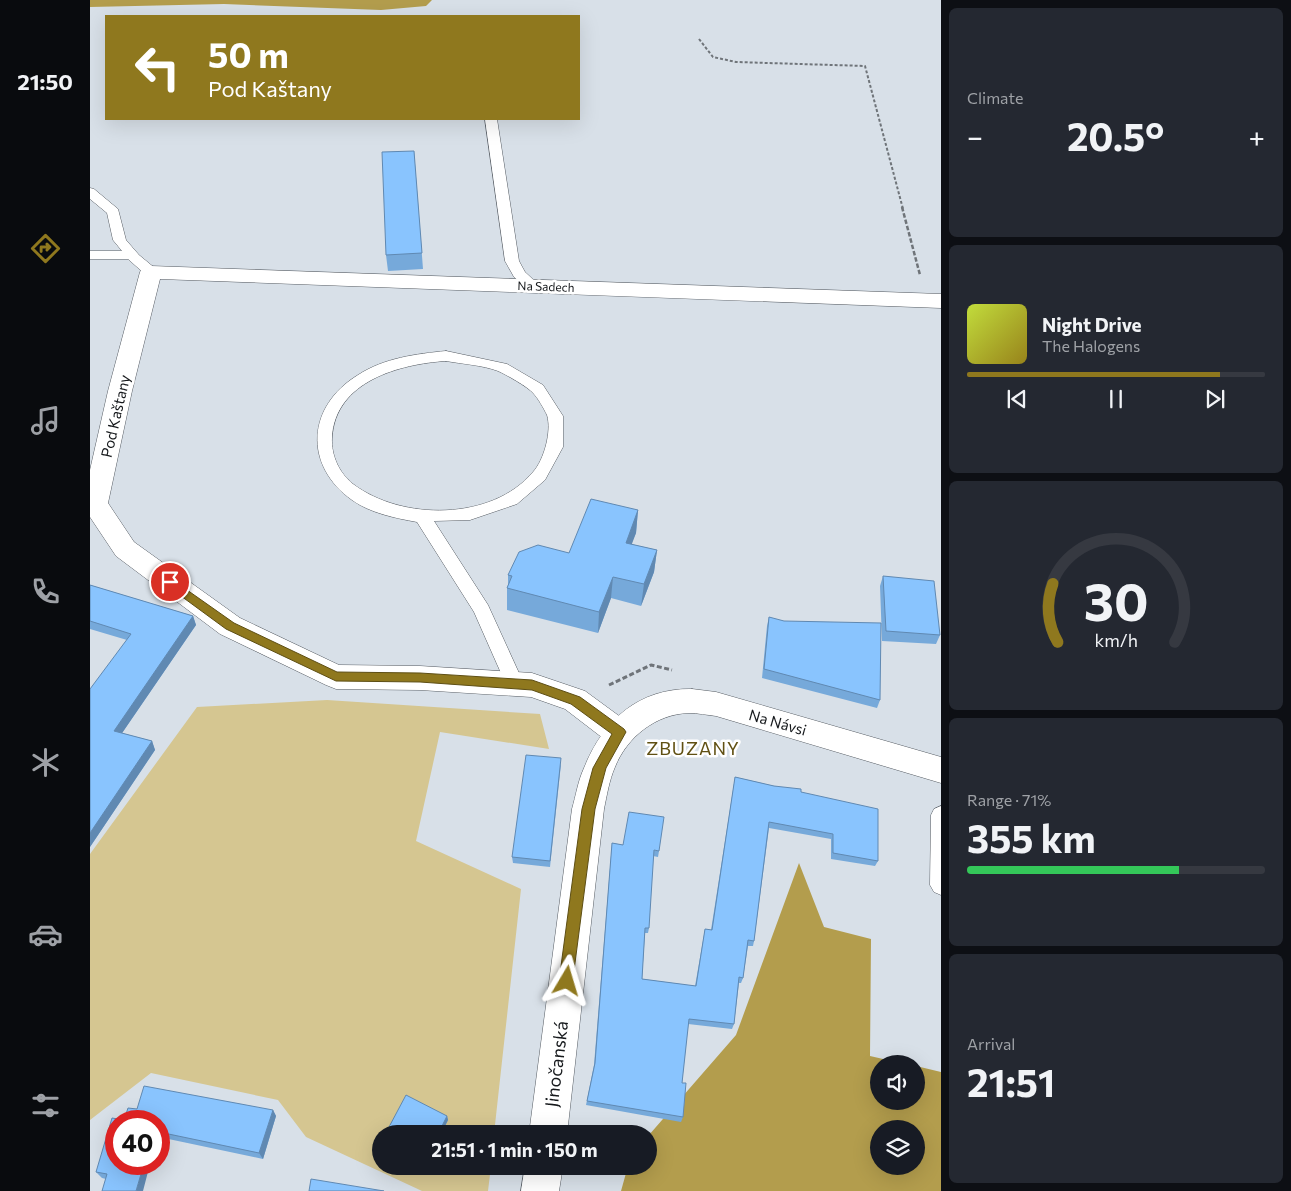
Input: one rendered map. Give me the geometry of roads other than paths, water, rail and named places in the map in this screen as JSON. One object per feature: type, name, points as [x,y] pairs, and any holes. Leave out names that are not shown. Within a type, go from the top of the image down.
[{"type":"street","name":"Na Sadech","points":[[151,272],[934,300]]},
{"type":"street","name":"Pod Kaštany","points":[[151,272],[120,391],[95,504],[125,549],[230,626],[336,677],[420,678],[532,685],[575,700],[620,732]]},
{"type":"street","name":"Na Návsi","points":[[620,732],[635,718],[650,709],[669,703],[690,701],[716,704],[941,770]]},
{"type":"street","name":"Jinočanská","points":[[549,1125],[588,809],[599,768],[610,746],[620,732]]},
{"type":"street","points":[[540,1191],[543,1175]]},
{"type":"lane","points":[[491,120],[512,261],[519,274],[532,285]]},
{"type":"lane","points":[[90,192],[113,212],[120,240],[131,255],[151,272]]},
{"type":"lane","points":[[90,255],[131,255]]},
{"type":"lane","points":[[422,516],[446,517],[492,508],[523,491],[542,474],[552,459],[557,444],[558,429],[555,414],[548,400],[536,388],[514,372],[487,362],[453,357],[405,361],[368,376],[352,386],[330,412],[324,427],[323,442],[326,457],[333,472],[344,485],[359,497],[377,506],[422,516],[482,610],[515,684]]},
{"type":"lane","points":[[941,815],[941,885]]},
{"type":"district","name":"ZBUZANY","points":[[693,748]]}]
